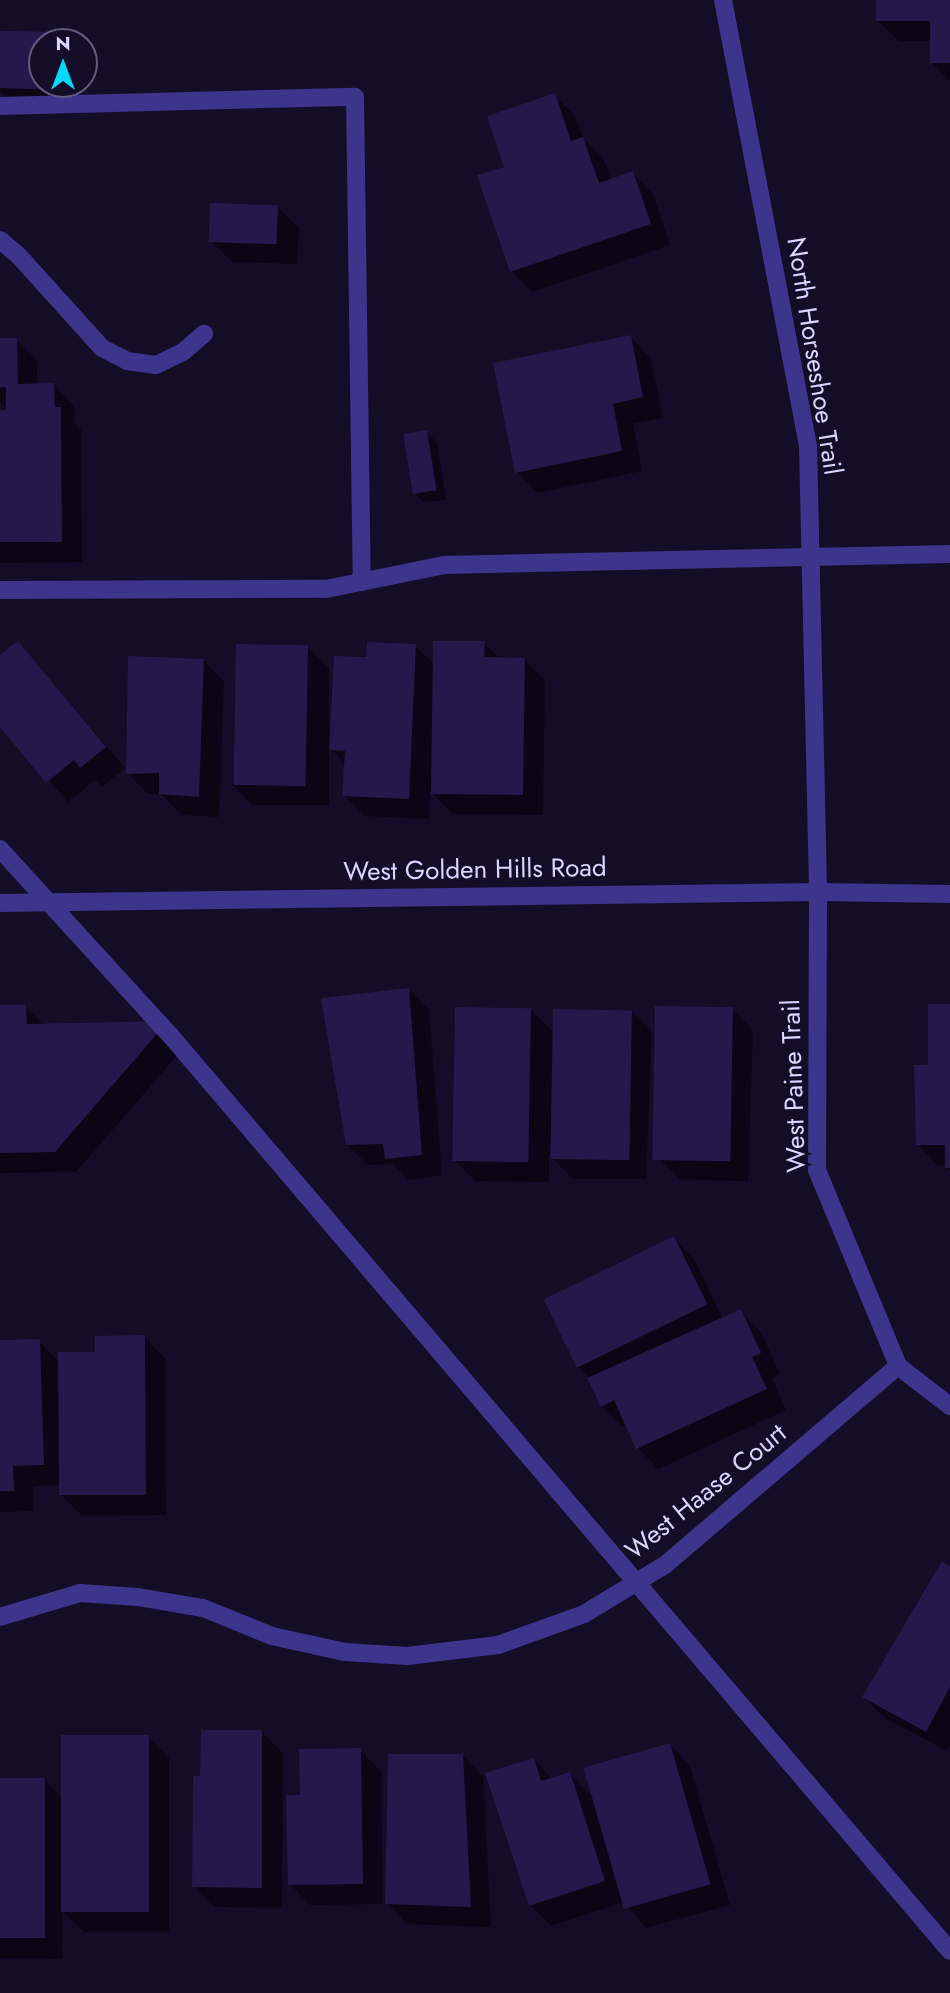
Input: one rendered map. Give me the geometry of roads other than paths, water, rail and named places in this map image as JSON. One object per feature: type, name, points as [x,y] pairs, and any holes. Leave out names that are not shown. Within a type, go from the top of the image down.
[{"type":"street","name":"North Horseshoe Trail","points":[[723,0],[808,446],[813,556],[818,892]]},
{"type":"street","points":[[0,106],[355,97],[362,582]]},
{"type":"street","points":[[0,240],[18,255],[102,348],[127,361],[156,365],[183,352],[204,334]]},
{"type":"street","points":[[0,590],[326,589],[444,565],[950,554]]},
{"type":"street","points":[[0,849],[170,1035],[950,1951]]},
{"type":"street","name":"West Golden Hills Road","points":[[0,903],[818,892],[950,894]]},
{"type":"street","name":"West Paine Trail","points":[[818,892],[817,1170],[898,1366],[950,1406]]},
{"type":"street","name":"West Haase Court","points":[[0,1617],[80,1593],[203,1608],[272,1636],[345,1652],[407,1656],[498,1645],[584,1614],[665,1564],[898,1366]]}]
